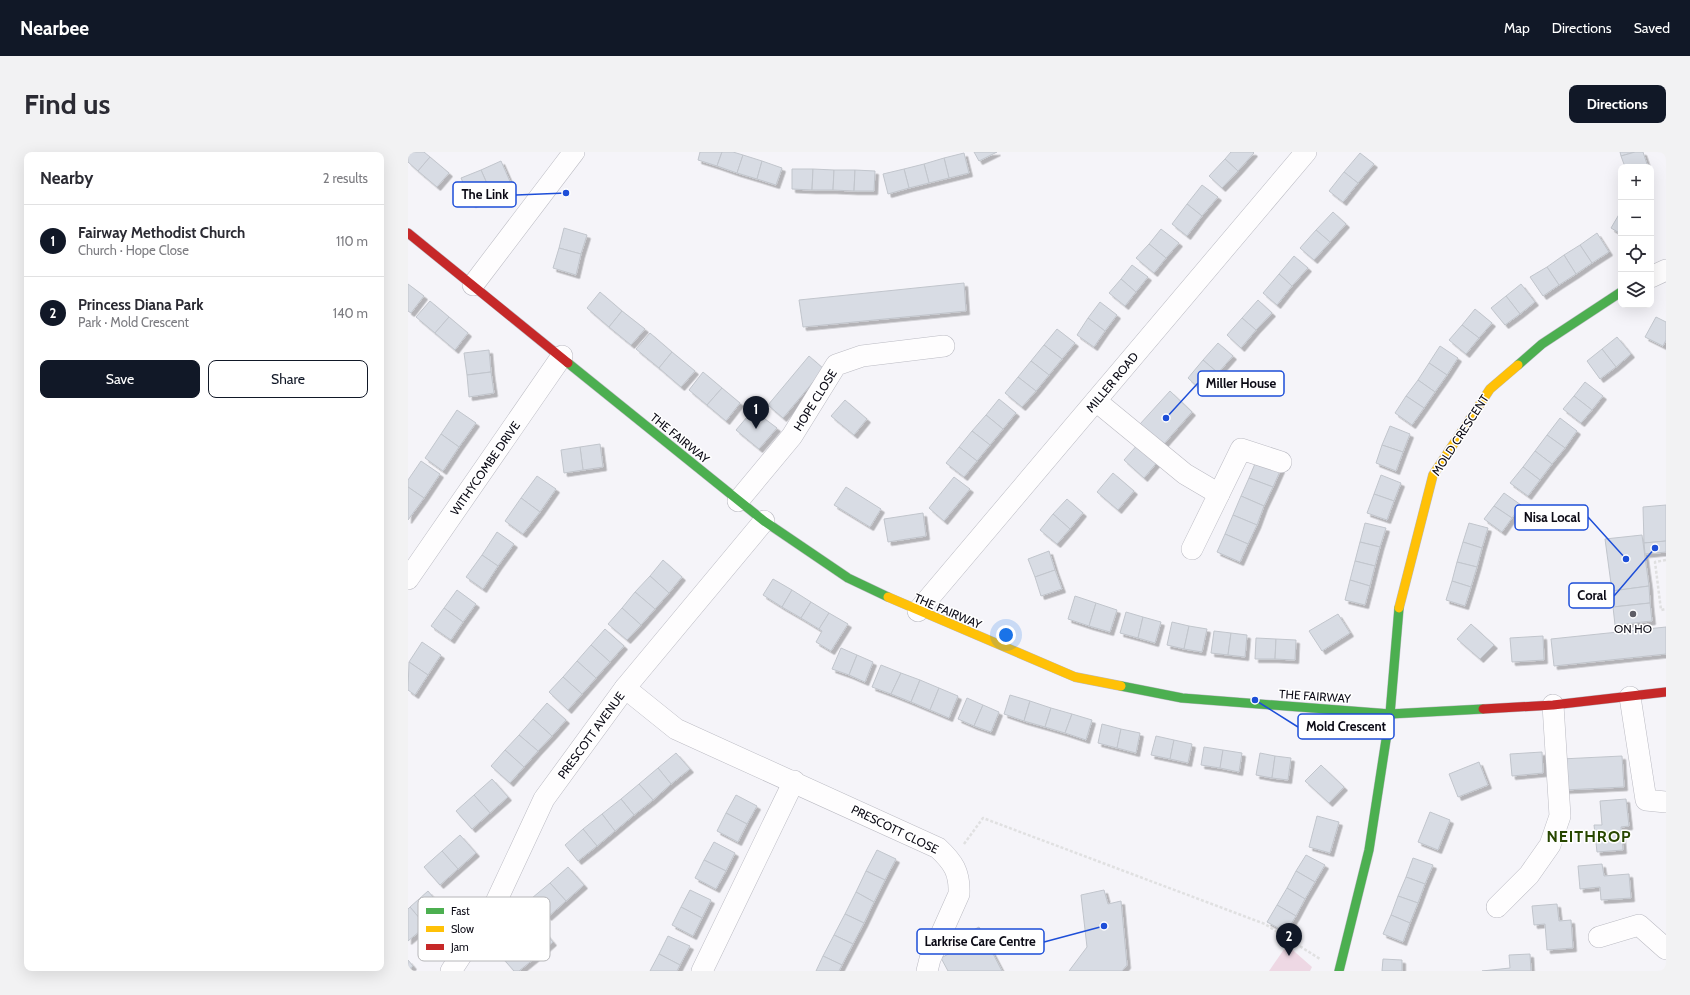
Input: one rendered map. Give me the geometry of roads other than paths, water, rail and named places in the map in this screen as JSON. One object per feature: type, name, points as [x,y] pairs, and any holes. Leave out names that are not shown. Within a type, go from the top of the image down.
[{"type":"street","points":[[473,285],[574,152]]},
{"type":"street","name":"MILLER ROAD","points":[[918,611],[1306,152]]},
{"type":"street","name":"THE FAIRWAY","points":[[408,233],[562,356],[738,501],[848,578],[918,611],[1075,677],[1182,698],[1390,714],[1553,706],[1666,692]]},
{"type":"street","points":[[1654,276],[1666,270]]},
{"type":"street","name":"MOLD CRESCENT","points":[[1339,971],[1369,850],[1390,714],[1398,612],[1433,474],[1490,389],[1542,344],[1618,294]]},
{"type":"street","name":"HOPE CLOSE","points":[[738,501],[792,436],[836,365],[862,356],[944,346]]},
{"type":"street","name":"WITHYCOMBE DRIVE","points":[[408,579],[562,356]]},
{"type":"street","points":[[1096,401],[1186,474],[1219,494]]},
{"type":"street","points":[[1192,550],[1241,449],[1281,462]]},
{"type":"street","name":"PRESCOTT AVENUE","points":[[498,897],[544,799],[625,688],[764,520]]},
{"type":"street","name":"PRESCOTT CLOSE","points":[[625,688],[676,729],[794,781],[938,848],[952,860],[958,878],[959,894],[930,960],[927,971]]},
{"type":"street","points":[[1630,696],[1646,800],[1666,802]]},
{"type":"street","points":[[1497,907],[1529,875],[1550,845],[1560,816],[1553,706]]},
{"type":"street","points":[[702,971],[794,781]]},
{"type":"street","points":[[1599,937],[1639,925],[1666,949]]},
{"type":"street","name":"PRESCOTT AVENUE","points":[[451,971],[458,961]]},
{"type":"place","name":"The Link","points":[[566,193]]},
{"type":"place","name":"Miller House","points":[[1166,418]]},
{"type":"place","name":"Fairway Methodist Church","points":[[756,429]]},
{"type":"place","name":"Coral","points":[[1655,548]]},
{"type":"place","name":"Nisa Local","points":[[1626,559]]},
{"type":"place","name":"ON HO","points":[[1633,614]]},
{"type":"place","name":"Mold Crescent","points":[[1255,700]]},
{"type":"place","name":"Larkrise Care Centre","points":[[1104,926]]},
{"type":"place","name":"Princess Diana Park","points":[[1289,956]]},
{"type":"district","name":"NEITHROP","points":[[1589,836]]}]
